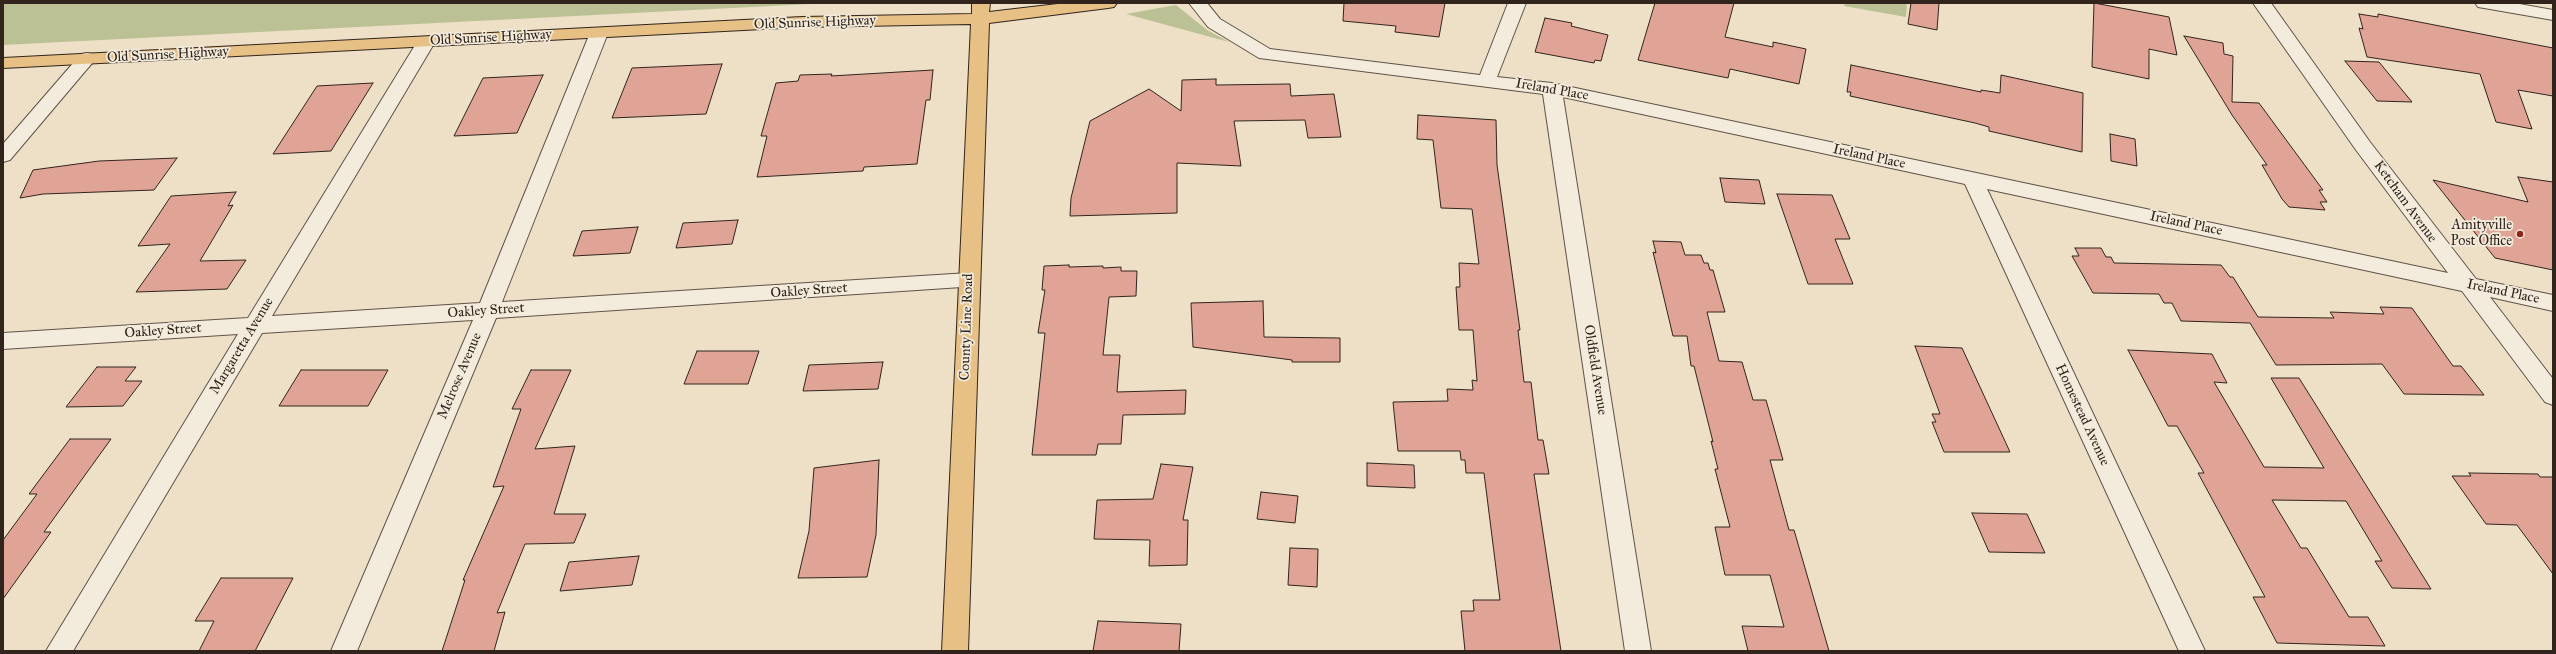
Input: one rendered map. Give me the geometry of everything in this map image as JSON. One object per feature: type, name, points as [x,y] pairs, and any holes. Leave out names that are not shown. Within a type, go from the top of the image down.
[{"type":"main road","name":"Old Sunrise Highway","points":[[3,63],[802,22],[1108,3]]},
{"type":"main road","name":"County Line Road","points":[[955,651],[980,11]]},
{"type":"street","name":"Ireland Place","points":[[1198,3],[1214,23],[1265,54],[1487,79],[1552,89],[2553,303]]},
{"type":"street","points":[[1487,79],[1517,3]]},
{"type":"street","name":"Ketcham Avenue","points":[[2262,3],[2466,284],[2553,396]]},
{"type":"street","points":[[2484,3],[2553,15]]},
{"type":"street","name":"Melrose Avenue","points":[[344,651],[488,311],[599,33]]},
{"type":"street","name":"Margaretta Avenue","points":[[59,651],[426,42]]},
{"type":"street","points":[[3,156],[87,58]]},
{"type":"street","name":"Oldfield Avenue","points":[[1552,89],[1638,651]]},
{"type":"street","name":"Homestead Avenue","points":[[1973,179],[2192,651]]},
{"type":"street","name":"Oakley Street","points":[[3,341],[969,281]]},
{"type":"green space","points":[[3,3],[831,3],[3,45]]},
{"type":"green space","points":[[1845,3],[1907,3],[1906,17],[1844,6]]},
{"type":"green space","points":[[1176,5],[1207,30],[1229,42],[1126,14]]},
{"type":"building","points":[[1344,3],[1445,3],[1439,37],[1395,32],[1396,26],[1343,21]]},
{"type":"building","points":[[1655,3],[1734,3],[1725,37],[1773,47],[1773,42],[1806,49],[1799,84],[1730,69],[1728,78],[1638,60]]},
{"type":"building","points":[[1911,3],[1939,3],[1937,30],[1908,24]]},
{"type":"building","points":[[2094,3],[2169,17],[2177,55],[2149,49],[2149,79],[2092,67]]},
{"type":"building","points":[[2359,14],[2378,17],[2378,14],[2553,48],[2553,96],[2518,90],[2532,129],[2496,122],[2480,74],[2367,57],[2359,28],[2363,29]]},
{"type":"building","points":[[1545,18],[1572,23],[1571,26],[1608,35],[1601,61],[1595,60],[1594,63],[1535,52]]},
{"type":"building","points":[[2184,36],[2223,43],[2224,54],[2233,56],[2232,102],[2259,103],[2323,190],[2319,190],[2327,202],[2320,202],[2325,210],[2289,207],[2282,199],[2262,165],[2267,165],[2232,115]]},
{"type":"building","points":[[2345,61],[2379,62],[2412,102],[2377,101]]},
{"type":"building","points":[[722,64],[706,114],[612,118],[632,68]]},
{"type":"building","points":[[1851,65],[1981,92],[1981,90],[2000,93],[2001,75],[2083,93],[2082,152],[1989,131],[1989,127],[1975,123],[1850,96],[1851,92],[1847,92]]},
{"type":"building","points":[[933,70],[930,100],[926,100],[917,164],[864,167],[863,171],[757,177],[767,136],[761,136],[776,83],[798,81],[800,75],[832,74],[831,76]]},
{"type":"building","points":[[543,75],[517,133],[454,136],[483,78]]},
{"type":"building","points":[[1216,79],[1216,85],[1290,84],[1291,96],[1334,94],[1341,137],[1308,138],[1305,120],[1234,121],[1241,166],[1177,163],[1177,213],[1070,216],[1071,198],[1090,121],[1149,89],[1181,111],[1182,80]]},
{"type":"building","points":[[373,83],[331,151],[273,154],[317,86]]},
{"type":"building","points":[[1418,115],[1496,120],[1497,165],[1520,330],[1518,330],[1524,382],[1531,382],[1538,440],[1543,440],[1549,474],[1534,474],[1561,651],[1465,651],[1461,611],[1474,611],[1473,600],[1500,600],[1484,473],[1466,473],[1465,460],[1461,460],[1460,451],[1398,451],[1393,402],[1448,401],[1447,389],[1473,390],[1472,380],[1477,381],[1473,330],[1459,330],[1456,287],[1460,287],[1459,263],[1479,264],[1472,209],[1441,208],[1433,140],[1417,139]]},
{"type":"building","points":[[2110,134],[2135,139],[2137,166],[2111,161]]},
{"type":"building","points":[[177,158],[154,190],[43,194],[20,198],[33,170],[99,161]]},
{"type":"building","points":[[2518,177],[2553,182],[2553,270],[2495,258],[2433,180],[2528,202]]},
{"type":"building","points":[[1720,178],[1759,180],[1765,204],[1725,202]]},
{"type":"building","points":[[236,192],[228,206],[233,205],[200,261],[246,260],[227,289],[136,292],[170,244],[138,246],[171,196]]},
{"type":"building","points":[[1777,194],[1832,195],[1850,239],[1835,239],[1853,284],[1808,284]]},
{"type":"building","points":[[738,220],[732,244],[676,248],[683,223]]},
{"type":"building","points":[[638,227],[630,253],[573,256],[582,231]]},
{"type":"building","points":[[1653,241],[1681,242],[1685,255],[1701,255],[1704,263],[1708,263],[1710,270],[1713,270],[1725,312],[1707,312],[1719,361],[1742,362],[1753,400],[1766,400],[1783,460],[1770,460],[1789,530],[1794,530],[1829,651],[1748,651],[1742,626],[1784,627],[1770,575],[1725,575],[1715,527],[1730,527],[1715,469],[1718,469],[1711,441],[1713,442],[1694,366],[1691,366],[1687,336],[1673,336],[1653,252],[1656,253]]},
{"type":"building","points":[[2075,248],[2101,248],[2106,257],[2111,257],[2114,263],[2221,265],[2230,277],[2233,277],[2258,317],[2334,318],[2330,312],[2384,314],[2380,307],[2412,308],[2453,366],[2461,366],[2484,395],[2404,394],[2382,364],[2276,365],[2250,323],[2181,321],[2172,303],[2164,303],[2159,294],[2093,293],[2072,256],[2079,256]]},
{"type":"building","points":[[1069,265],[1069,267],[1121,267],[1121,271],[1137,271],[1136,296],[1109,297],[1103,355],[1120,355],[1117,392],[1186,390],[1185,414],[1123,415],[1121,444],[1098,444],[1096,455],[1032,455],[1045,333],[1038,333],[1045,290],[1042,290],[1044,266]]},
{"type":"building","points":[[1263,301],[1264,337],[1340,338],[1340,362],[1292,362],[1292,360],[1193,347],[1191,303]]},
{"type":"building","points":[[1915,346],[1962,348],[2010,452],[1944,452],[1932,422],[1936,422],[1932,414],[1940,414]]},
{"type":"building","points":[[2128,350],[2212,354],[2227,383],[2214,382],[2264,467],[2324,468],[2271,378],[2299,378],[2431,589],[2392,588],[2375,561],[2382,561],[2346,501],[2272,500],[2301,548],[2307,548],[2349,617],[2368,617],[2385,646],[2277,643],[2253,597],[2265,597],[2198,473],[2204,473],[2177,426],[2168,426]]},
{"type":"building","points":[[697,351],[759,351],[748,384],[684,384]]},
{"type":"building","points":[[883,362],[878,389],[803,391],[809,365]]},
{"type":"building","points":[[97,367],[136,367],[125,381],[142,381],[123,406],[66,407]]},
{"type":"building","points":[[301,370],[388,370],[368,406],[279,406]]},
{"type":"building","points":[[531,370],[571,370],[535,449],[575,446],[554,514],[586,514],[574,543],[525,544],[497,613],[505,612],[494,651],[442,651],[465,580],[463,580],[504,486],[493,487],[521,409],[512,409]]},
{"type":"building","points":[[70,439],[111,439],[44,532],[51,532],[3,599],[3,540],[37,494],[29,494]]},
{"type":"building","points":[[879,460],[876,535],[867,577],[798,578],[809,531],[814,468]]},
{"type":"building","points":[[1367,463],[1414,465],[1415,488],[1367,486]]},
{"type":"building","points":[[1161,464],[1193,467],[1183,520],[1188,520],[1187,565],[1149,566],[1150,540],[1094,539],[1097,500],[1153,499]]},
{"type":"building","points":[[2469,473],[2538,474],[2540,477],[2553,477],[2553,574],[2517,525],[2486,524],[2452,476],[2471,476]]},
{"type":"building","points":[[1261,492],[1298,496],[1295,523],[1257,519]]},
{"type":"building","points":[[1972,513],[2027,514],[2045,553],[1989,552]]},
{"type":"building","points":[[1290,548],[1318,549],[1317,587],[1288,585]]},
{"type":"building","points":[[639,556],[632,585],[560,591],[569,562]]},
{"type":"building","points":[[221,578],[293,578],[255,651],[199,651],[214,621],[195,621]]},
{"type":"building","points":[[1098,621],[1181,624],[1179,651],[1093,651]]},
{"type":"place","name":"Amityville Post Office","points":[[2520,234]]}]
